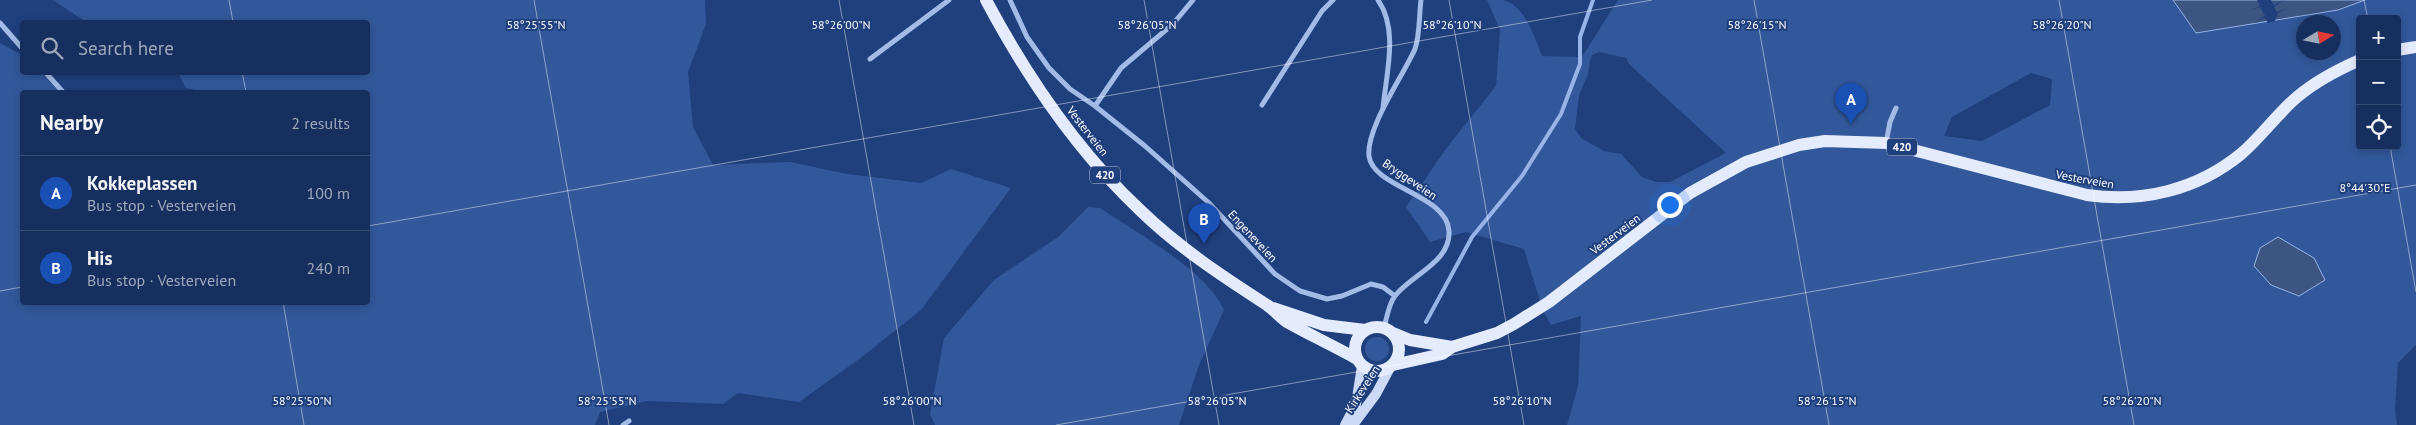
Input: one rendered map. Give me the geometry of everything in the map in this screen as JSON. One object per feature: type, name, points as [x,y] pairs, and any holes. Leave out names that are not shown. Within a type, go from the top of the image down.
[{"type":"main road","name":"Vesterveien","points":[[986,0],[1010,46],[1040,92],[1110,181],[1174,241],[1269,307],[1286,321],[1360,362]]},
{"type":"main road","points":[[2401,49],[2416,47]]},
{"type":"main road","name":"Vesterveien","points":[[1392,366],[1442,354],[1452,347],[1497,332],[1533,313],[1690,193],[1732,168],[1765,154],[1825,140],[1886,143],[2087,196],[2109,199],[2137,198],[2162,194],[2204,178],[2240,154],[2296,98],[2319,80],[2356,62]]},
{"type":"main road","name":"Vesterveien","points":[[1269,307],[1324,325],[1365,330]]},
{"type":"main road","name":"420","points":[[1365,330],[1378,327],[1389,331]]},
{"type":"main road","points":[[1360,362],[1355,347],[1360,335],[1365,330]]},
{"type":"main road","name":"Vesterveien","points":[[1389,331],[1410,340],[1452,347]]},
{"type":"main road","points":[[1389,331],[1399,345],[1397,359],[1392,366]]},
{"type":"main road","name":"420","points":[[1360,362],[1374,371],[1386,370],[1392,366]]},
{"type":"main road","name":"Kirkeveien","points":[[1345,425],[1356,404],[1360,362]]},
{"type":"main road","name":"Kirkeveien","points":[[1353,425],[1376,394],[1392,366]]},
{"type":"street","points":[[870,59],[949,0]]},
{"type":"street","name":"Engeneveien","points":[[1010,0],[1027,37],[1049,68],[1070,89],[1095,106],[1145,146],[1209,203],[1275,274],[1300,291],[1327,299],[1342,296],[1371,284],[1383,287],[1395,296]]},
{"type":"street","points":[[1095,106],[1121,68],[1173,24],[1193,0]]},
{"type":"street","points":[[1262,105],[1322,11],[1333,0]]},
{"type":"street","name":"Bryggeveien","points":[[1378,0],[1389,20],[1390,39],[1383,112]]},
{"type":"street","name":"Bryggeveien","points":[[1389,331],[1389,309],[1395,296],[1441,255],[1447,245],[1449,231],[1446,219],[1434,207],[1375,170],[1369,158],[1369,145],[1383,112],[1416,47],[1421,0]]},
{"type":"street","points":[[0,23],[20,46]]},
{"type":"street","points":[[48,75],[61,90]]},
{"type":"street","points":[[1886,143],[1890,122],[1896,108]]},
{"type":"street","points":[[623,425],[629,421]]},
{"type":"shaded area","points":[[53,0],[705,0],[706,24],[688,72],[693,127],[713,165],[790,162],[847,174],[921,183],[951,169],[1011,188],[921,310],[862,357],[799,402],[738,393],[723,404],[647,401],[600,412],[595,425],[0,425],[0,43],[20,54],[20,75],[43,75],[58,90],[20,90],[20,305],[370,305],[370,90],[195,90],[186,88],[179,75],[370,75],[370,20],[83,20]]},
{"type":"shaded area","points":[[1487,0],[1503,0],[1511,3],[1518,9],[1528,23],[1542,56],[1582,57],[1618,0],[2173,0],[2196,33],[2296,17],[2296,60],[2341,60],[2341,15],[2307,15],[2338,10],[2365,0],[2416,0],[2416,345],[2398,363],[2395,409],[2397,425],[1567,425],[1578,386],[1581,316],[1551,325],[1543,311],[1524,249],[1466,232],[1430,242],[1406,207],[1448,146],[1496,86],[1500,30]],"holes":[[[1599,52],[1626,58],[1629,64],[1726,153],[1670,182],[1656,182],[1642,177],[1621,154],[1604,151],[1581,138],[1575,129],[1579,95],[1588,74],[1592,55]],[[2031,73],[2052,79],[2050,105],[1982,141],[1944,136],[1952,117]]]},
{"type":"shaded area","points":[[2173,0],[2365,0],[2338,10],[2296,15],[2296,17],[2196,33]]},
{"type":"shaded area","points":[[1088,207],[1100,208],[1169,253],[1203,281],[1215,295],[1224,310],[1199,365],[1179,425],[935,425],[930,414],[944,338],[994,280],[1058,237]]},
{"type":"shaded area","points":[[2278,237],[2314,258],[2325,280],[2299,296],[2271,285],[2254,266],[2260,248]]},
{"type":"shaded area","points":[[1377,337],[1386,340],[1389,349],[1386,358],[1377,361],[1368,358],[1365,349],[1368,340]]},
{"type":"pier","points":[[2257,0],[2271,0],[2274,5],[2284,0],[2274,7],[2277,12],[2288,8],[2278,13],[2275,21],[2268,23],[2265,18],[2255,22],[2265,16],[2260,7],[2249,11],[2260,6]]},
{"type":"waterway","points":[[1426,322],[1472,237],[1522,176],[1561,114],[1580,64],[1580,37],[1593,0]]},
{"type":"place","name":"Kokkeplassen","points":[[1851,124]]},
{"type":"place","name":"His","points":[[1204,244]]}]
